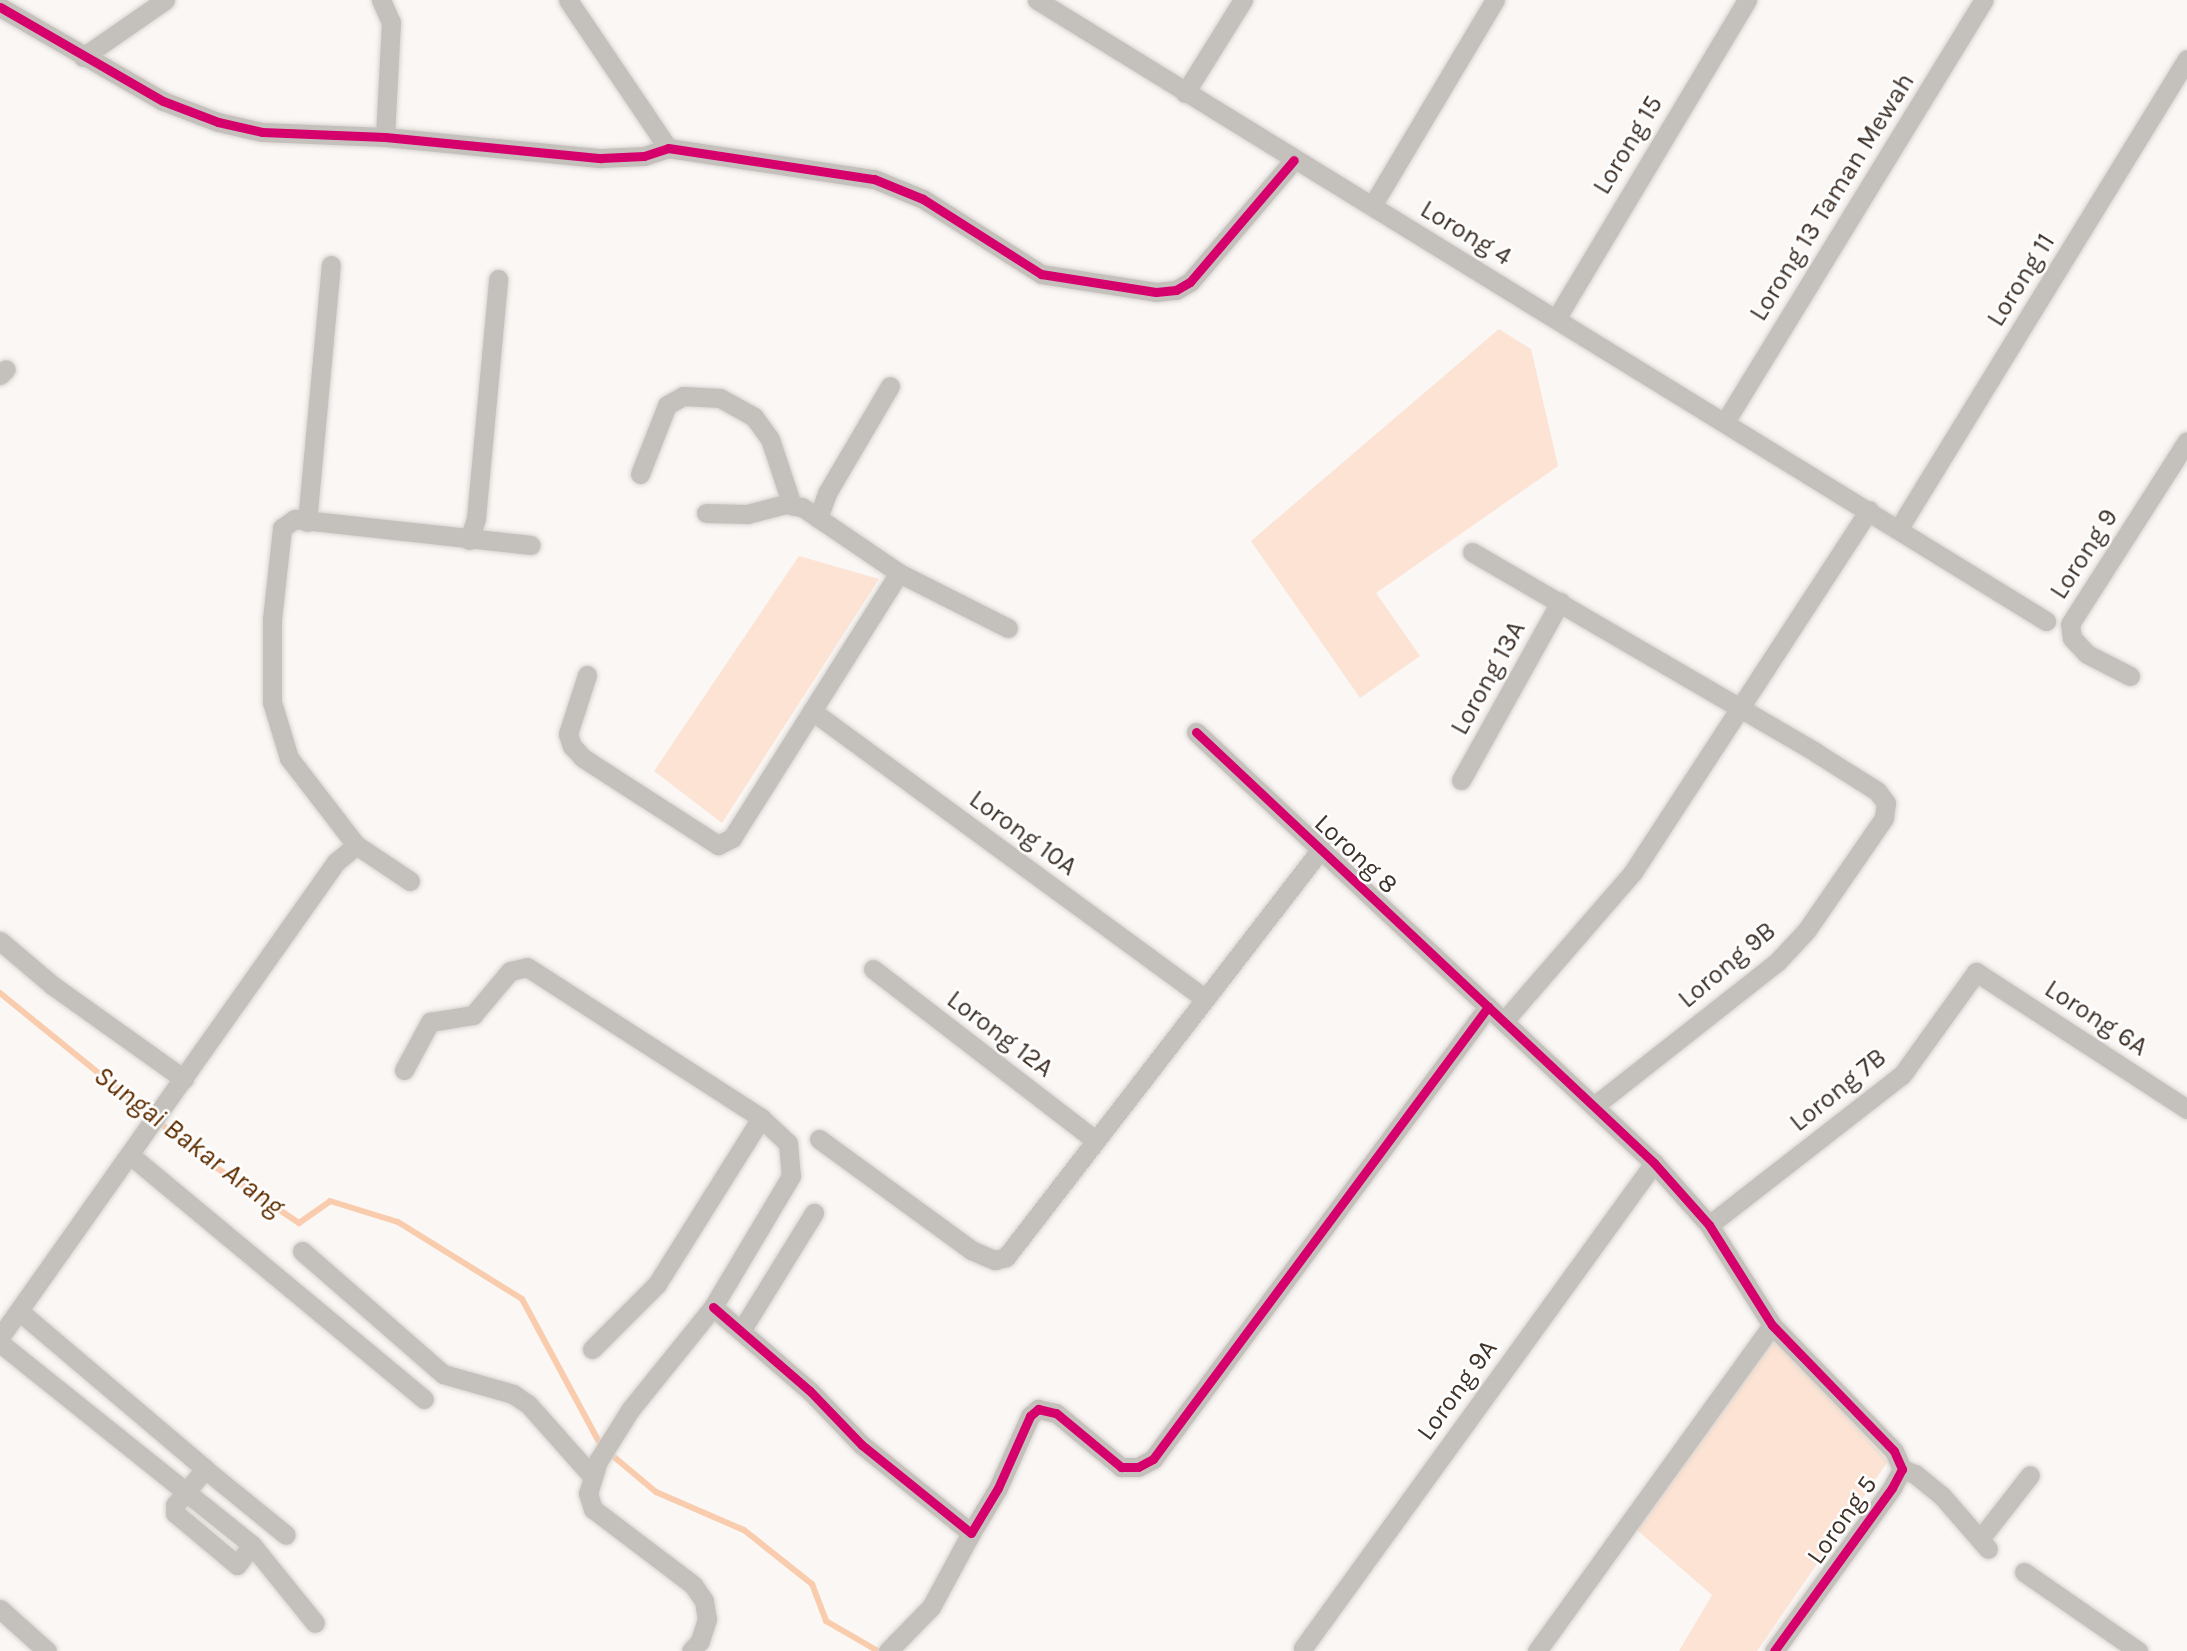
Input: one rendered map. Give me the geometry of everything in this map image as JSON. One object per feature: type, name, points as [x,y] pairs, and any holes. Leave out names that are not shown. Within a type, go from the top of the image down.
[{"type":"street","points":[[83,57],[165,0]]},
{"type":"street","points":[[381,0],[391,22],[385,137]]},
{"type":"street","points":[[568,0],[668,148]]},
{"type":"street","name":"Lorong 4","points":[[1037,0],[1294,160],[1899,528],[2046,621]]},
{"type":"street","points":[[1185,93],[1242,0]]},
{"type":"street","points":[[1372,206],[1495,0]]},
{"type":"street","name":"Lorong 15","points":[[1556,318],[1747,0]]},
{"type":"street","name":"Lorong 13 Taman Mewah","points":[[1725,422],[1984,0]]},
{"type":"street","points":[[0,8],[163,101],[218,122],[262,132],[385,137],[601,158],[644,156],[668,148],[874,179],[923,199],[1041,274],[1156,292],[1176,290],[1191,282],[1294,160]]},
{"type":"street","name":"Lorong 11","points":[[1899,528],[2187,60]]},
{"type":"street","points":[[307,522],[331,265]]},
{"type":"street","points":[[469,540],[476,518],[498,279]]},
{"type":"street","points":[[818,518],[827,493],[890,386]]},
{"type":"street","points":[[640,474],[667,405],[683,396],[720,398],[754,417],[770,439],[792,505]]},
{"type":"street","name":"Lorong 9","points":[[2130,676],[2087,654],[2071,638],[2070,624],[2187,441]]},
{"type":"street","points":[[706,513],[747,514],[792,505],[818,518],[899,573],[1008,628]]},
{"type":"street","points":[[1504,1021],[1633,872],[1737,705],[1869,510]]},
{"type":"street","points":[[410,881],[356,845],[289,758],[272,702],[272,619],[278,539],[288,520],[531,545]]},
{"type":"street","points":[[1472,552],[1737,705]]},
{"type":"street","points":[[587,675],[568,734],[572,746],[583,758],[718,845],[732,838],[899,573]]},
{"type":"street","name":"Lorong 13A","points":[[1461,779],[1560,602]]},
{"type":"street","name":"Lorong 9B","points":[[1594,1106],[1777,962],[1805,931],[1884,818],[1886,803],[1877,791],[1737,705]]},
{"type":"street","name":"Lorong 10A","points":[[812,711],[1203,997]]},
{"type":"street","name":"Lorong 8","points":[[1196,732],[1654,1163]]},
{"type":"street","points":[[0,1337],[336,862],[356,845]]},
{"type":"street","points":[[819,1139],[971,1250],[996,1260],[1017,1247],[1203,997],[1321,849]]},
{"type":"street","points":[[0,941],[52,985],[184,1079]]},
{"type":"street","points":[[404,1070],[430,1023],[473,1015],[510,971],[527,967],[761,1118],[788,1143],[791,1176],[713,1307],[630,1410],[595,1468],[588,1493],[593,1509],[693,1586],[704,1601],[707,1619],[702,1648]]},
{"type":"street","name":"Lorong 12A","points":[[873,970],[1095,1140]]},
{"type":"street","name":"Lorong 6A","points":[[1976,972],[2187,1109]]},
{"type":"street","name":"Lorong 7B","points":[[1709,1225],[1902,1075],[1976,972]]},
{"type":"street","points":[[890,1649],[931,1608],[998,1488],[1030,1416],[1038,1409],[1056,1413],[1121,1467],[1138,1467],[1153,1459],[1488,1007]]},
{"type":"street","points":[[592,1349],[657,1284],[761,1118]]},
{"type":"street","points":[[130,1155],[424,1399]]},
{"type":"street","name":"Lorong 5","points":[[1654,1163],[1709,1225],[1772,1325],[1894,1451],[1902,1469],[1776,1650]]},
{"type":"street","name":"Lorong 9A","points":[[1303,1648],[1654,1163]]},
{"type":"street","points":[[741,1331],[814,1213]]},
{"type":"street","points":[[303,1251],[443,1374],[513,1394],[528,1404],[595,1468]]},
{"type":"street","points":[[713,1307],[810,1391],[862,1445],[971,1533]]},
{"type":"street","points":[[19,1311],[286,1535]]},
{"type":"street","points":[[1537,1651],[1772,1325]]},
{"type":"street","points":[[0,1343],[185,1490]]},
{"type":"street","points":[[205,1469],[185,1490],[175,1505],[175,1513],[237,1565],[253,1545],[316,1623]]},
{"type":"street","points":[[1902,1469],[1915,1474],[1942,1496],[1984,1544],[2030,1475]]},
{"type":"street","points":[[2024,1572],[2138,1651]]},
{"type":"street","points":[[0,1609],[47,1651]]},
{"type":"shaded area","points":[[1499,329],[1531,349],[1558,466],[1376,593],[1420,656],[1360,698],[1251,541]]},
{"type":"shaded area","points":[[799,556],[879,579],[722,823],[654,771]]},
{"type":"shaded area","points":[[1772,1335],[1888,1461],[1757,1651],[1679,1651],[1712,1595],[1637,1530]]},
{"type":"waterway","name":"Sungai Bakar Arang","points":[[0,993],[208,1162],[299,1223],[330,1201],[398,1222],[522,1299],[601,1446],[656,1492],[744,1530],[812,1584],[826,1621],[878,1651]]},
{"type":"cycle path","points":[[0,7],[163,101],[218,122],[262,132],[385,137],[601,158],[644,156],[668,148],[874,179],[923,199],[1041,274],[1156,292],[1176,290],[1190,282],[1294,160]]},
{"type":"cycle path","points":[[1196,732],[1654,1163],[1709,1225],[1772,1325],[1894,1451],[1902,1469],[1892,1488],[1774,1651]]},
{"type":"cycle path","points":[[713,1307],[810,1391],[862,1445],[971,1533],[998,1488],[1030,1416],[1038,1409],[1056,1413],[1121,1467],[1138,1467],[1153,1459],[1488,1007]]}]
